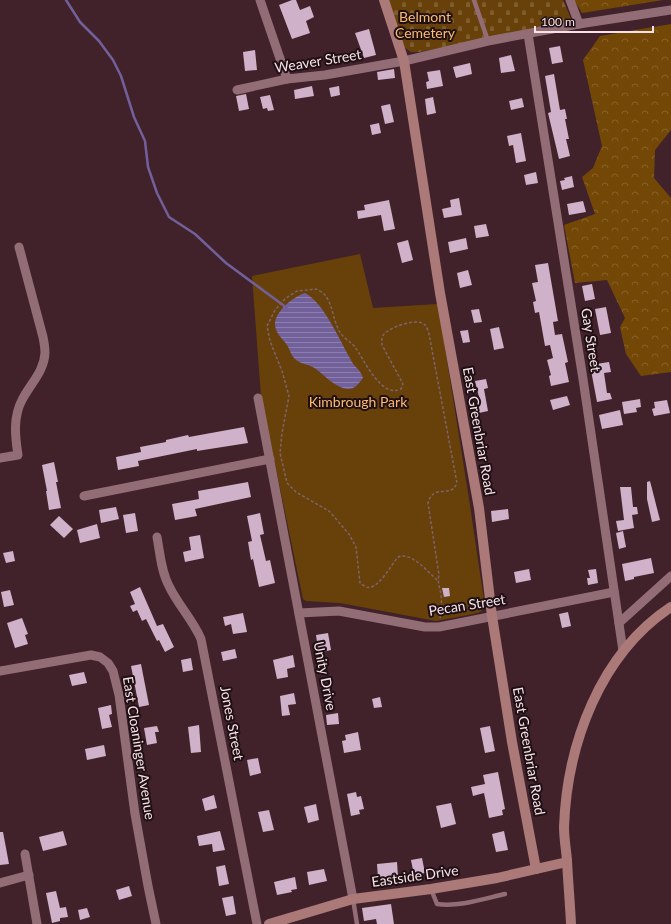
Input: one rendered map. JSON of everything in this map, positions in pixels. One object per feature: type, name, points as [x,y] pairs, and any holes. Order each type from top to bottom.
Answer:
[{"type":"street","points":[[260,0],[287,79]]},
{"type":"street","name":"East Greenbriar Road","points":[[384,0],[404,61],[440,293],[479,508],[492,616],[512,742],[536,869]]},
{"type":"street","points":[[570,0],[580,24]]},
{"type":"street","name":"Weaver Street","points":[[237,90],[287,79],[404,61],[488,41],[580,24],[671,10]]},
{"type":"street","name":"Gay Street","points":[[528,34],[583,378],[623,651]]},
{"type":"street","points":[[0,458],[18,455],[15,437],[16,418],[22,400],[41,371],[45,352],[43,338],[19,247]]},
{"type":"street","name":"Unity Drive","points":[[258,398],[353,899]]},
{"type":"street","points":[[84,496],[270,459]]},
{"type":"street","name":"Jones Street","points":[[157,537],[163,570],[168,584],[176,599],[197,629],[201,639],[257,924]]},
{"type":"street","points":[[619,623],[671,576]]},
{"type":"street","name":"Pecan Street","points":[[299,613],[339,611],[425,627],[438,627],[614,592]]},
{"type":"street","points":[[571,924],[564,828],[568,787],[574,753],[586,717],[603,683],[623,651],[640,632],[671,607]]},
{"type":"street","name":"East Cloaninger Avenue","points":[[0,672],[91,655],[100,657],[108,663],[113,671],[119,695],[135,814],[156,924]]},
{"type":"street","points":[[25,854],[37,924]]},
{"type":"street","name":"Eastside Drive","points":[[269,924],[353,899],[431,889],[497,878],[567,862]]},
{"type":"street","points":[[0,883],[29,875]]},
{"type":"lane","points":[[474,0],[488,41]]},
{"type":"lane","points":[[431,889],[437,904],[443,905],[505,894]]},
{"type":"lane","points":[[353,899],[357,924]]},
{"type":"path","points":[[437,580],[412,558],[400,556],[380,581],[372,587],[367,587],[360,583],[356,547],[350,534],[329,511],[296,492],[287,483],[280,453],[289,396],[282,371],[270,341],[267,326],[275,310],[286,298],[298,291],[316,289],[324,294],[341,333],[354,346],[373,376],[385,387],[392,390],[398,391],[401,389],[403,382],[382,346],[381,339],[384,334],[397,326],[420,322],[425,325],[429,334],[457,483],[456,487],[451,490],[435,492],[430,496],[428,503],[439,575],[437,580],[441,596],[442,609],[438,627]]},
{"type":"green space","name":"Belmont Cemetery","points":[[389,0],[563,0],[571,19],[569,23],[419,52],[411,52],[404,47]]},
{"type":"green space","points":[[574,0],[663,0],[582,13]]},
{"type":"green space","points":[[671,24],[671,130],[655,150],[654,178],[671,198],[671,372],[641,376],[626,354],[620,327],[625,318],[607,280],[575,283],[564,225],[595,214],[582,177],[593,168],[602,146],[583,60],[600,36]]},
{"type":"green space","name":"Kimbrough Park","points":[[360,254],[373,308],[438,304],[485,607],[480,612],[436,621],[340,603],[306,601],[303,599],[261,396],[252,276]]},
{"type":"shaded area","points":[[305,293],[312,298],[326,315],[354,365],[361,374],[363,378],[355,387],[350,389],[343,388],[330,381],[314,367],[295,359],[277,331],[275,325],[281,310],[290,301]]},
{"type":"building","points":[[296,0],[300,10],[310,6],[314,17],[306,21],[310,33],[292,39],[279,5]]},
{"type":"building","points":[[369,29],[376,55],[364,58],[355,33]]},
{"type":"building","points":[[560,46],[563,62],[552,64],[549,48]]},
{"type":"building","points":[[255,50],[257,70],[245,71],[243,52]]},
{"type":"building","points":[[511,55],[515,71],[501,73],[499,58]]},
{"type":"building","points":[[470,63],[472,74],[456,78],[453,67]]},
{"type":"building","points":[[394,69],[395,78],[378,80],[377,72]]},
{"type":"building","points":[[440,70],[443,86],[427,89],[426,82],[429,81],[427,72]]},
{"type":"building","points":[[554,74],[560,110],[565,109],[567,119],[565,119],[569,139],[566,139],[570,156],[559,159],[548,113],[551,112],[545,76]]},
{"type":"building","points":[[312,86],[314,96],[295,99],[294,90]]},
{"type":"building","points":[[339,86],[340,95],[331,97],[329,88]]},
{"type":"building","points":[[246,94],[249,109],[239,111],[236,96]]},
{"type":"building","points":[[270,95],[274,110],[268,111],[267,108],[263,109],[260,97]]},
{"type":"building","points":[[433,97],[436,113],[427,115],[425,99]]},
{"type":"building","points":[[522,98],[524,107],[511,110],[509,101]]},
{"type":"building","points":[[390,104],[394,122],[385,124],[381,106]]},
{"type":"building","points":[[379,123],[381,133],[372,135],[370,125]]},
{"type":"building","points":[[521,133],[526,161],[516,163],[513,145],[509,146],[507,136]]},
{"type":"building","points":[[536,172],[538,183],[526,185],[524,175]]},
{"type":"building","points":[[572,176],[574,187],[562,190],[560,181],[565,180],[564,178]]},
{"type":"building","points":[[459,198],[462,215],[444,218],[442,209],[451,207],[450,200]]},
{"type":"building","points":[[389,200],[395,229],[384,231],[381,215],[358,219],[357,211],[365,210],[364,205]]},
{"type":"building","points":[[583,201],[586,212],[569,215],[567,204]]},
{"type":"building","points":[[486,224],[489,236],[476,238],[474,226]]},
{"type":"building","points":[[466,238],[468,249],[450,253],[448,242]]},
{"type":"building","points":[[408,240],[413,260],[402,263],[397,243]]},
{"type":"building","points":[[548,263],[558,321],[553,322],[555,335],[562,334],[568,362],[565,363],[569,382],[551,386],[549,376],[551,375],[547,360],[553,358],[550,345],[545,346],[539,312],[535,313],[533,302],[536,301],[532,283],[538,282],[535,265]]},
{"type":"building","points":[[468,270],[472,285],[460,288],[457,273]]},
{"type":"building","points":[[592,284],[595,299],[585,301],[582,286]]},
{"type":"building","points":[[606,307],[611,333],[600,335],[595,309]]},
{"type":"building","points":[[479,309],[482,322],[474,323],[471,310]]},
{"type":"building","points":[[499,327],[504,348],[494,350],[490,329]]},
{"type":"building","points":[[468,330],[470,342],[463,343],[460,331]]},
{"type":"building","points":[[609,362],[611,372],[604,373],[607,393],[610,393],[612,399],[597,402],[590,365]]},
{"type":"building","points":[[486,379],[488,388],[484,389],[488,411],[479,413],[476,401],[480,401],[475,381]]},
{"type":"building","points":[[567,396],[570,405],[553,410],[550,400]]},
{"type":"building","points":[[640,399],[641,407],[636,408],[637,412],[624,414],[622,402]]},
{"type":"building","points":[[667,400],[670,413],[654,416],[652,409],[655,408],[654,402]]},
{"type":"building","points":[[620,410],[623,425],[602,429],[599,415]]},
{"type":"building","points":[[244,427],[248,443],[197,451],[197,449],[138,461],[139,466],[118,470],[116,457],[141,452],[140,447],[166,442],[166,440],[188,435],[189,437]]},
{"type":"building","points":[[54,462],[61,508],[49,510],[42,465]]},
{"type":"building","points":[[650,481],[660,520],[652,522],[647,499],[647,482]]},
{"type":"building","points":[[248,482],[251,497],[195,509],[197,516],[175,520],[172,504],[199,499],[198,491]]},
{"type":"building","points":[[620,487],[631,487],[633,507],[637,507],[638,514],[632,515],[634,528],[618,531],[616,521],[624,520]]},
{"type":"building","points":[[116,507],[119,519],[101,523],[99,510]]},
{"type":"building","points":[[508,509],[509,519],[492,522],[491,511]]},
{"type":"building","points":[[135,513],[138,531],[126,533],[123,515]]},
{"type":"building","points":[[260,513],[264,534],[260,535],[266,561],[270,560],[275,583],[259,587],[253,559],[251,560],[248,542],[252,541],[247,516]]},
{"type":"building","points":[[59,516],[73,529],[64,538],[50,525]]},
{"type":"building","points":[[97,524],[100,538],[80,543],[77,530]]},
{"type":"building","points":[[623,531],[626,547],[619,549],[616,533]]},
{"type":"building","points":[[200,535],[204,558],[185,562],[183,552],[191,550],[189,537]]},
{"type":"building","points":[[13,551],[15,561],[6,563],[3,553]]},
{"type":"building","points":[[651,558],[654,573],[634,577],[634,579],[625,581],[622,564]]},
{"type":"building","points":[[529,569],[531,580],[516,583],[514,572]]},
{"type":"building","points":[[596,569],[598,583],[588,585],[587,578],[590,578],[588,570]]},
{"type":"building","points":[[140,587],[157,626],[163,624],[174,647],[165,652],[159,640],[157,641],[146,619],[142,621],[137,610],[133,612],[130,606],[135,604],[130,592]]},
{"type":"building","points":[[442,588],[449,588],[450,596],[444,597]]},
{"type":"building","points":[[10,590],[14,605],[4,607],[1,592]]},
{"type":"building","points":[[568,612],[571,626],[562,628],[559,614]]},
{"type":"building","points":[[243,613],[247,632],[233,634],[231,624],[225,626],[223,617]]},
{"type":"building","points":[[22,618],[28,634],[25,635],[28,644],[15,648],[7,623]]},
{"type":"building","points":[[328,633],[331,650],[323,652],[323,648],[318,649],[316,635]]},
{"type":"building","points":[[235,649],[237,658],[223,661],[221,652]]},
{"type":"building","points":[[293,655],[295,667],[287,669],[288,677],[277,679],[273,660]]},
{"type":"building","points":[[191,658],[193,670],[183,672],[181,660]]},
{"type":"building","points":[[141,664],[149,705],[139,707],[131,666]]},
{"type":"building","points":[[84,672],[87,683],[72,686],[69,675]]},
{"type":"building","points":[[294,693],[296,704],[288,705],[290,715],[282,716],[280,696]]},
{"type":"building","points":[[380,697],[382,707],[374,708],[372,699]]},
{"type":"building","points":[[111,705],[112,714],[109,715],[112,727],[102,729],[98,708]]},
{"type":"building","points":[[338,713],[339,724],[327,725],[326,715]]},
{"type":"building","points":[[199,725],[201,752],[191,753],[188,727]]},
{"type":"building","points":[[157,726],[159,732],[155,732],[157,743],[147,745],[144,728]]},
{"type":"building","points":[[490,726],[495,751],[485,753],[480,728]]},
{"type":"building","points":[[358,732],[361,750],[344,753],[342,741],[346,740],[345,735]]},
{"type":"building","points":[[104,745],[106,756],[87,760],[85,749]]},
{"type":"building","points":[[258,758],[261,773],[250,776],[247,760]]},
{"type":"building","points":[[498,772],[505,809],[502,810],[503,815],[489,818],[484,793],[473,796],[471,787],[485,784],[483,775]]},
{"type":"building","points":[[356,792],[357,797],[361,796],[364,809],[359,810],[360,814],[351,816],[347,794]]},
{"type":"building","points":[[214,795],[217,808],[205,811],[202,799]]},
{"type":"building","points":[[451,803],[456,824],[441,828],[436,806]]},
{"type":"building","points":[[316,804],[319,820],[308,823],[304,807]]},
{"type":"building","points":[[269,810],[274,830],[263,832],[258,812]]},
{"type":"building","points":[[63,831],[67,845],[43,851],[39,837]]},
{"type":"building","points":[[220,831],[225,850],[213,852],[212,844],[199,846],[197,836]]},
{"type":"building","points":[[504,831],[508,850],[496,852],[492,834]]},
{"type":"building","points":[[0,832],[3,832],[9,864],[0,865]]},
{"type":"building","points":[[422,858],[425,873],[414,875],[411,860]]},
{"type":"building","points":[[397,862],[398,876],[378,878],[377,864]]},
{"type":"building","points":[[225,865],[229,884],[219,886],[216,867]]},
{"type":"building","points":[[324,869],[327,881],[309,885],[307,872]]},
{"type":"building","points":[[295,877],[297,889],[291,890],[292,892],[277,895],[274,882]]},
{"type":"building","points":[[129,886],[132,896],[119,900],[116,890]]},
{"type":"building","points":[[56,891],[60,908],[66,907],[68,917],[60,918],[60,921],[52,923],[46,893]]},
{"type":"building","points":[[233,896],[236,914],[226,916],[222,898]]},
{"type":"building","points":[[391,904],[394,924],[377,924],[376,919],[364,921],[362,908]]},
{"type":"building","points":[[87,908],[90,917],[80,920],[78,910]]},
{"type":"waterway","points":[[66,0],[80,22],[99,41],[113,60],[121,76],[134,117],[145,141],[148,167],[157,193],[169,217],[195,234],[226,263],[287,308]]}]
